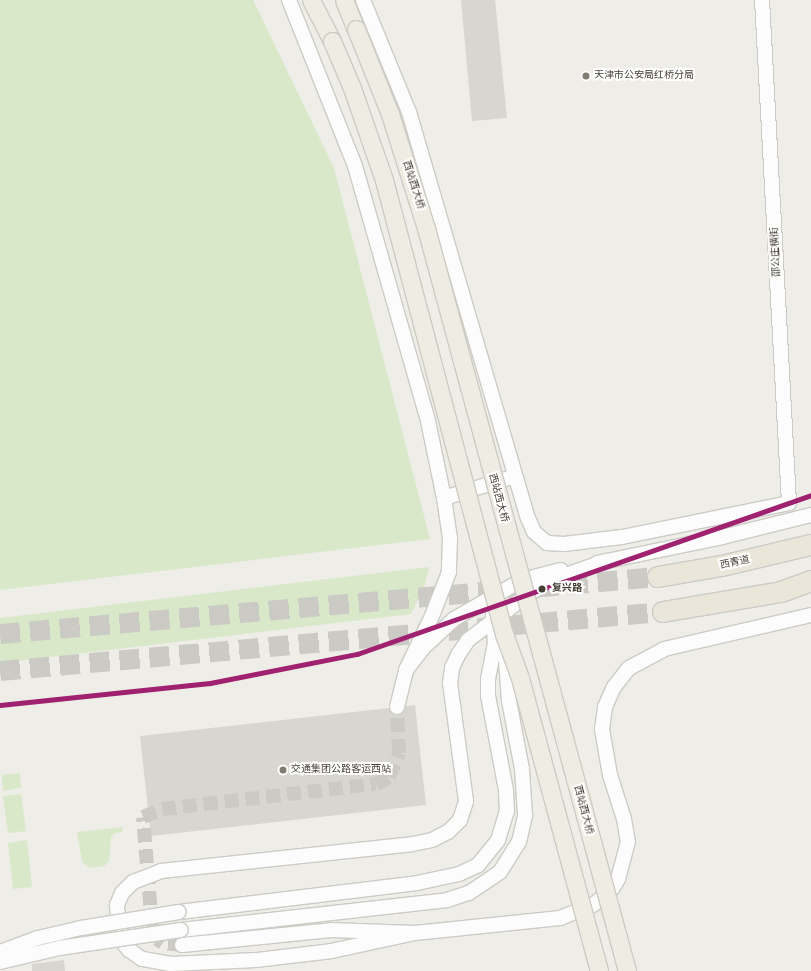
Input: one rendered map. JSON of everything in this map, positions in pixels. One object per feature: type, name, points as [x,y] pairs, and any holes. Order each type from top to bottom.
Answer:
[{"type":"highway","name":"西青道","points":[[658,577],[722,566],[811,545]]},
{"type":"highway","points":[[781,592],[811,581]]},
{"type":"highway","points":[[663,612],[781,592],[811,590]]},
{"type":"main road","points":[[311,0],[332,41],[352,88],[384,180],[499,627],[520,678],[599,971]]},
{"type":"main road","name":"西站西大桥","points":[[344,0],[390,114],[426,228],[627,971]]},
{"type":"street","points":[[289,0],[355,166],[428,421],[444,498],[450,538],[449,572],[432,616],[406,670],[397,707]]},
{"type":"street","points":[[362,0],[409,112],[515,476],[444,498]]},
{"type":"street","name":"邵公庄横街","points":[[515,476],[534,532],[547,543],[554,544],[622,537],[789,503],[762,0]]},
{"type":"street","points":[[406,670],[423,648],[454,619],[522,580],[722,537],[811,515]]},
{"type":"street","points":[[606,561],[554,579],[530,593],[499,627],[468,640],[452,668],[451,697],[466,801],[460,820],[448,832],[432,840],[412,844],[161,871],[133,882],[122,894],[116,905],[121,940],[129,950],[142,959],[171,964],[256,960],[332,951],[415,933],[560,918],[593,905],[612,889],[618,879],[628,842],[624,819],[610,775],[602,729],[604,707],[614,686],[628,668],[664,649],[811,615]]},
{"type":"street","points":[[0,962],[59,948],[181,930],[447,900],[469,893],[486,883],[511,857],[519,842],[525,815],[522,769],[499,627],[489,598]]},
{"type":"street","points":[[0,952],[60,933],[148,916],[417,883],[459,874],[478,865],[491,853],[504,826],[507,811],[506,790],[488,696],[488,679],[499,627]]},
{"type":"street","points":[[182,945],[331,930],[415,933]]},
{"type":"green space","points":[[0,0],[253,0],[334,168],[430,539],[0,590]]},
{"type":"green space","points":[[429,567],[424,588],[411,614],[0,663],[0,618]]},
{"type":"green space","points":[[20,773],[21,788],[3,791],[2,775]]},
{"type":"green space","points":[[21,794],[26,831],[8,833],[3,796]]},
{"type":"green space","points":[[123,827],[122,832],[115,833],[111,837],[109,861],[104,866],[91,868],[85,865],[82,861],[77,832]]},
{"type":"green space","points":[[27,840],[32,887],[13,889],[8,843]]},
{"type":"building","points":[[461,0],[495,0],[507,118],[472,121]]},
{"type":"building","name":"交通集团公路客运西站","points":[[415,705],[426,805],[151,836],[140,736],[389,708],[391,713],[399,715],[406,706]]},
{"type":"building","points":[[64,960],[65,971],[32,971],[32,964]]},
{"type":"tunnel","points":[[0,634],[658,577]]},
{"type":"tunnel","points":[[0,671],[663,612]]},
{"type":"tunnel","points":[[182,945],[163,943],[157,939],[152,926],[143,817],[162,809],[376,784],[389,777],[399,753],[397,707]]},
{"type":"transit line","points":[[0,705],[210,683],[357,654],[811,495]]},
{"type":"place","name":"天津市公安局红桥分局","points":[[586,76]]},
{"type":"place","name":"复兴路","points":[[542,589]]},
{"type":"place","name":"交通集团公路客运西站","points":[[283,770]]}]
